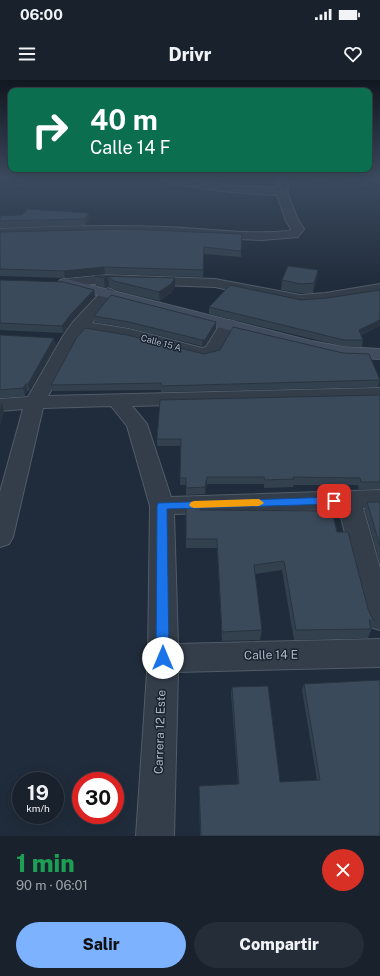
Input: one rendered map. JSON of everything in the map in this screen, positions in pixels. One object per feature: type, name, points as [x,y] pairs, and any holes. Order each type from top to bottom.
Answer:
[{"type":"main road","points":[[57,283],[108,292],[301,344],[342,353],[380,354]]},
{"type":"street","points":[[0,233],[75,229],[167,231],[254,237],[293,234],[298,229],[292,221],[289,213]]},
{"type":"street","points":[[57,283],[104,279],[215,283],[300,300],[326,298],[380,289]]},
{"type":"street","points":[[0,537],[34,402],[61,340],[79,326],[108,292]]},
{"type":"street","name":"Calle 15 A","points":[[79,326],[129,334],[203,354],[212,351],[228,325]]},
{"type":"street","points":[[0,405],[34,402],[380,394]]},
{"type":"street","name":"Carrera 12 Este","points":[[116,400],[137,424],[162,506],[163,658],[155,836]]},
{"type":"street","points":[[162,506],[380,499]]},
{"type":"street","points":[[349,500],[380,618]]},
{"type":"street","name":"Calle 14 E","points":[[163,658],[380,653]]},
{"type":"building","points":[[24,213],[89,213],[85,219],[0,221],[0,216],[22,215]]},
{"type":"building","points":[[126,229],[242,234],[241,251],[204,247],[203,270],[104,267],[64,271],[0,269],[0,232]]},
{"type":"building","points":[[288,266],[318,270],[314,283],[301,284],[282,280]]},
{"type":"building","points":[[95,276],[175,278],[171,284],[159,292],[114,281],[108,277],[104,278]]},
{"type":"building","points":[[0,280],[64,282],[94,290],[71,314],[62,326],[0,323]]},
{"type":"building","points":[[230,285],[301,300],[327,298],[380,290],[380,320],[359,330],[363,340],[344,340],[209,307]]},
{"type":"building","points":[[111,295],[216,322],[205,340],[202,340],[129,322],[94,316]]},
{"type":"building","points":[[233,327],[343,353],[369,354],[380,380],[161,386],[161,383],[51,385],[77,337],[85,328],[127,335],[204,354],[220,350]]},
{"type":"building","points":[[0,335],[54,338],[28,384],[26,384],[23,388],[0,390]]},
{"type":"building","points":[[380,395],[380,482],[361,482],[360,478],[293,477],[294,479],[265,480],[264,477],[207,477],[205,487],[186,488],[186,478],[180,478],[181,439],[157,439],[160,400]]},
{"type":"building","points":[[367,502],[380,502],[380,546]]},
{"type":"building","points":[[201,505],[200,510],[332,511],[337,532],[348,532],[368,609],[372,618],[375,620],[369,620],[371,629],[296,630],[284,561],[254,565],[262,630],[222,632],[217,539],[186,539],[186,506]]},
{"type":"building","points":[[380,680],[380,836],[201,836],[199,786],[239,784],[232,687],[268,686],[280,782],[320,780],[304,684]]},
{"type":"slow traffic","points":[[194,505],[259,503]]},
{"type":"route","points":[[163,658],[162,506],[334,501]]}]
